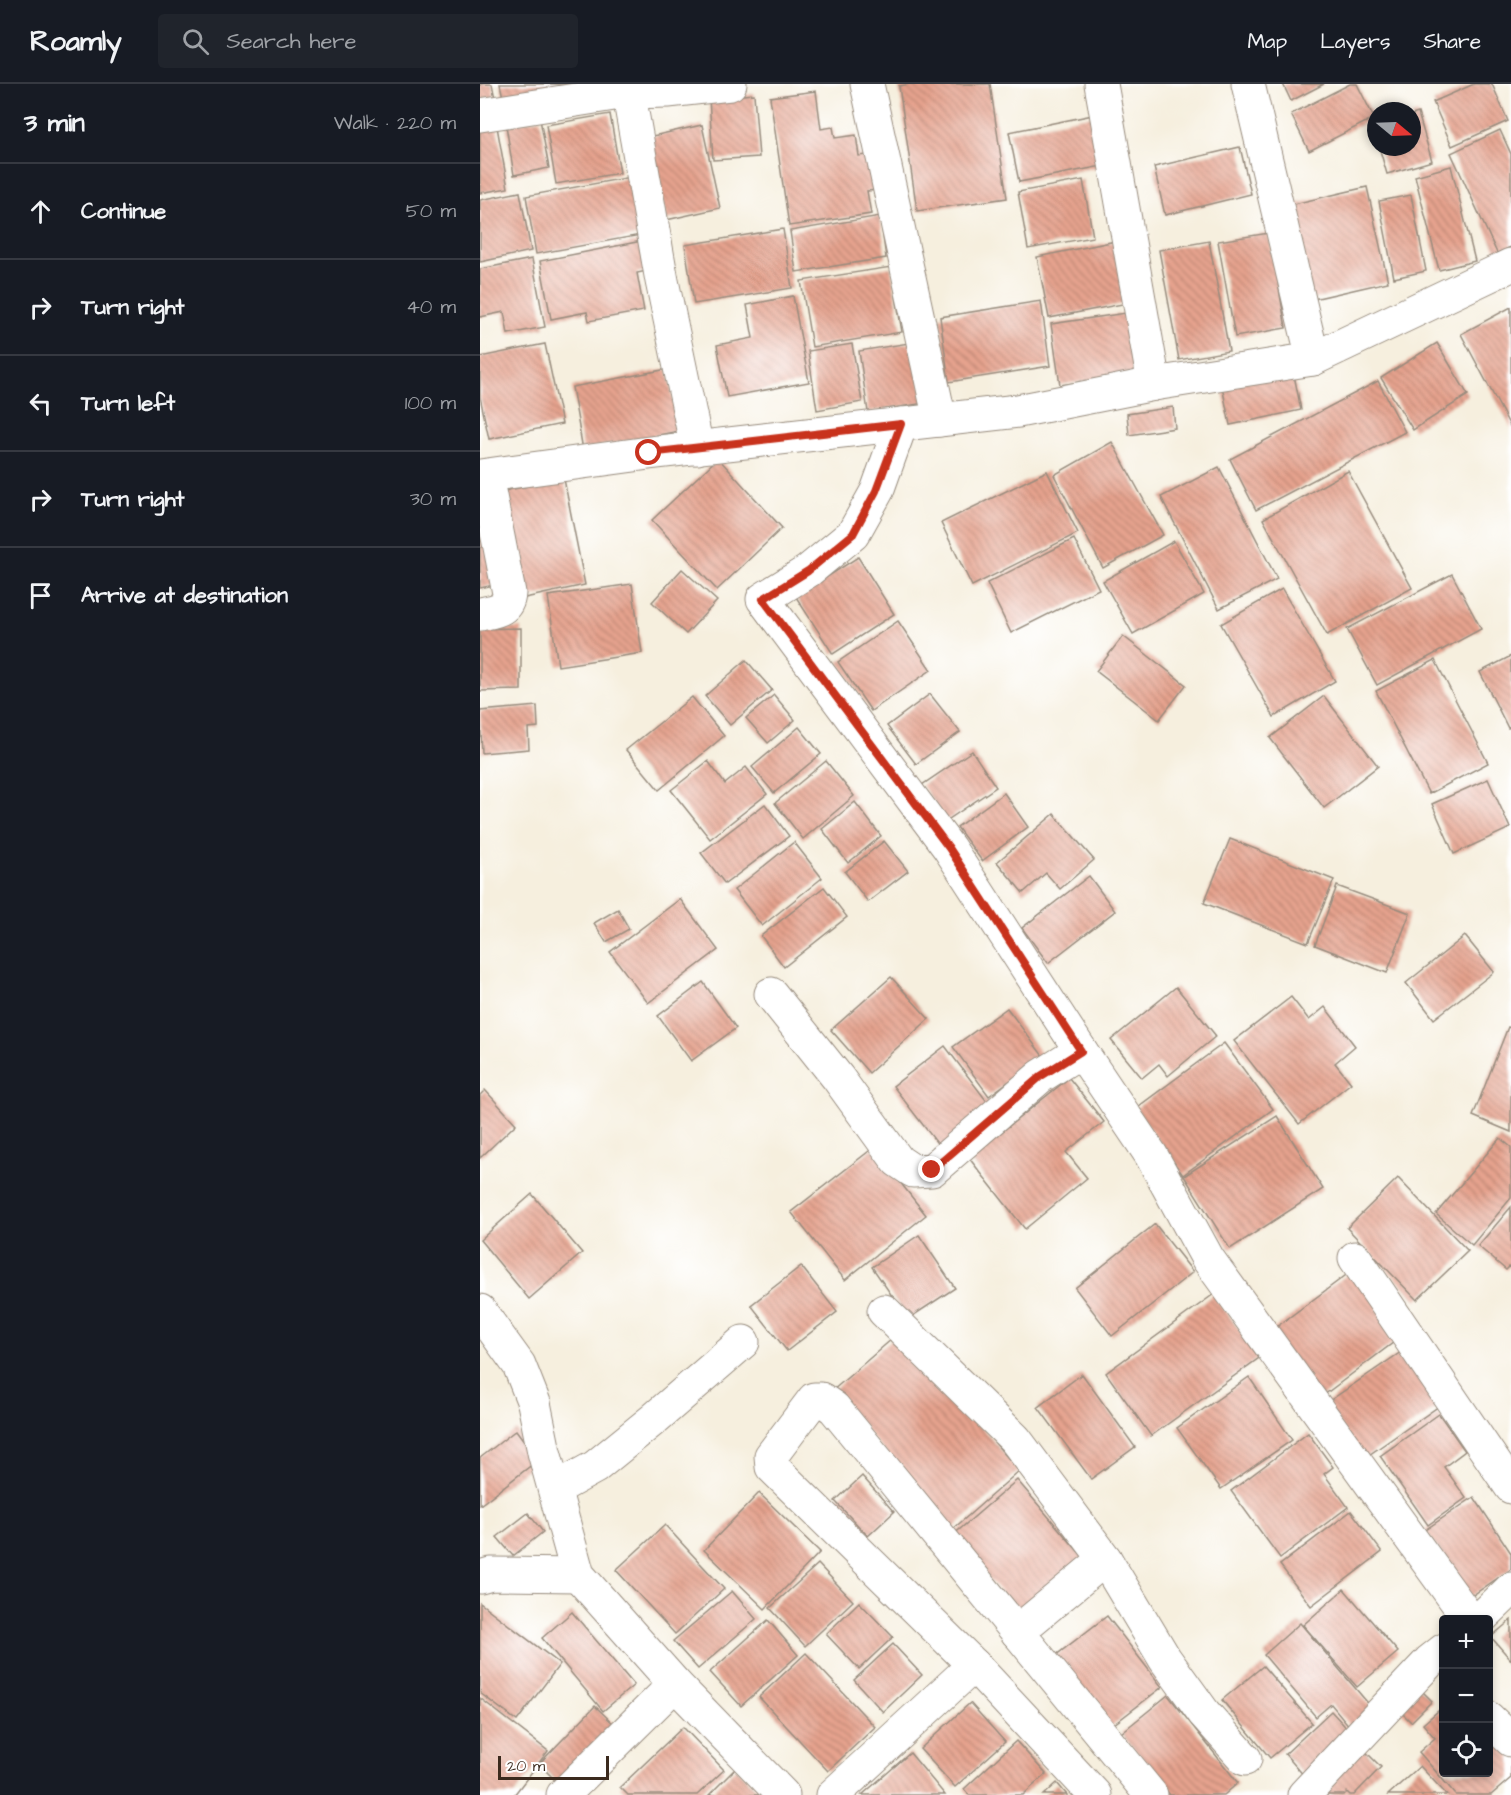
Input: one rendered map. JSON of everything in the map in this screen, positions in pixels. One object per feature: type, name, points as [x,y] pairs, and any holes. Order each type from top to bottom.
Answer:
[{"type":"street","points":[[480,115],[627,88],[668,91],[730,84]]},
{"type":"street","points":[[867,84],[940,420]]},
{"type":"street","points":[[1101,84],[1154,384]]},
{"type":"street","points":[[1248,84],[1313,359]]},
{"type":"street","points":[[627,88],[662,281],[698,448]]},
{"type":"street","points":[[480,614],[501,609],[509,600],[483,476],[698,448],[1018,411],[1154,384],[1313,359],[1511,265]]},
{"type":"street","points":[[901,424],[876,491],[853,534],[808,571],[763,599],[949,848],[1151,1155],[1208,1259],[1466,1615]]},
{"type":"street","points":[[771,994],[838,1078],[898,1161],[913,1171],[932,1170],[1041,1076],[1081,1051]]},
{"type":"street","points":[[1355,1258],[1511,1487]]},
{"type":"street","points":[[480,1311],[519,1365],[534,1403],[578,1575],[675,1684],[783,1795]]},
{"type":"street","points":[[884,1311],[1015,1440],[1105,1559],[1165,1659],[1204,1713],[1245,1759]]},
{"type":"street","points":[[555,1489],[595,1467],[743,1342]]},
{"type":"street","points":[[1095,1795],[974,1665],[772,1467],[771,1456],[814,1400],[821,1398],[834,1408],[1136,1775],[1150,1795]]},
{"type":"street","points":[[1017,1632],[1105,1559]]},
{"type":"street","points":[[480,1576],[491,1574],[578,1575]]},
{"type":"street","points":[[1484,1615],[1511,1589]]},
{"type":"street","points":[[1304,1795],[1439,1661]]},
{"type":"street","points":[[833,1795],[974,1665]]},
{"type":"street","points":[[563,1795],[675,1684]]},
{"type":"street","points":[[1493,1723],[1511,1740]]},
{"type":"building","points":[[480,84],[492,84],[495,98],[480,100]]},
{"type":"building","points":[[500,84],[585,84],[504,102]]},
{"type":"building","points":[[990,84],[1007,198],[917,211],[899,86]]},
{"type":"building","points":[[1283,84],[1324,84],[1291,101]]},
{"type":"building","points":[[1350,84],[1357,84],[1367,104],[1367,122],[1309,151],[1291,114]]},
{"type":"building","points":[[1474,84],[1492,84],[1508,121],[1452,146],[1433,102]]},
{"type":"building","points":[[816,91],[821,129],[833,127],[835,138],[856,135],[859,156],[874,154],[879,190],[867,191],[871,214],[789,226],[770,97]]},
{"type":"building","points":[[754,94],[759,157],[713,160],[709,98]]},
{"type":"building","points":[[1103,113],[1113,164],[1019,182],[1009,132]]},
{"type":"building","points":[[610,114],[620,173],[556,184],[546,125]]},
{"type":"building","points":[[540,119],[549,168],[514,175],[506,125]]},
{"type":"building","points":[[496,121],[508,188],[480,193],[480,125]]},
{"type":"building","points":[[1421,123],[1432,161],[1387,174],[1382,156],[1421,156]]},
{"type":"building","points":[[702,125],[720,208],[666,220],[648,137]]},
{"type":"building","points":[[1500,130],[1511,154],[1511,247],[1497,253],[1451,153]]},
{"type":"building","points":[[1240,147],[1251,194],[1165,215],[1154,167]]},
{"type":"building","points":[[1451,166],[1475,261],[1439,270],[1415,176]]},
{"type":"building","points":[[631,177],[641,235],[536,254],[526,196]]},
{"type":"building","points":[[1083,180],[1093,237],[1028,249],[1018,192]]},
{"type":"building","points":[[1367,187],[1388,282],[1309,300],[1289,205]]},
{"type":"building","points":[[520,192],[531,251],[480,262],[480,200]]},
{"type":"building","points":[[1411,195],[1426,271],[1394,278],[1379,201]]},
{"type":"building","points":[[880,216],[886,258],[796,272],[790,231]]},
{"type":"building","points":[[783,229],[792,288],[694,304],[685,245]]},
{"type":"building","points":[[1269,233],[1286,328],[1235,337],[1218,241]]},
{"type":"building","points":[[642,241],[647,271],[637,273],[644,311],[589,321],[587,312],[551,319],[540,261]]},
{"type":"building","points":[[1116,241],[1128,303],[1049,318],[1037,257]]},
{"type":"building","points":[[1209,241],[1229,351],[1179,360],[1159,250]]},
{"type":"building","points":[[532,259],[545,327],[508,334],[504,312],[480,317],[480,269]]},
{"type":"building","points":[[891,267],[902,332],[812,347],[801,281]]},
{"type":"building","points":[[793,296],[809,382],[727,397],[717,345],[753,338],[747,305]]},
{"type":"building","points":[[1041,301],[1050,366],[949,382],[940,317]]},
{"type":"building","points":[[1511,307],[1511,428],[1461,334]]},
{"type":"building","points":[[1133,312],[1142,373],[1060,385],[1051,324]]},
{"type":"building","points":[[915,342],[925,403],[868,412],[859,351]]},
{"type":"building","points":[[1437,343],[1468,395],[1413,430],[1381,378]]},
{"type":"building","points":[[545,344],[562,424],[489,439],[480,397],[480,357]]},
{"type":"building","points":[[852,344],[862,402],[817,410],[808,351]]},
{"type":"building","points":[[668,369],[679,431],[583,450],[572,387]]},
{"type":"building","points":[[1293,370],[1301,410],[1230,425],[1222,386]]},
{"type":"building","points":[[1378,381],[1405,432],[1256,510],[1230,459]]},
{"type":"building","points":[[1173,407],[1175,428],[1129,435],[1127,414]]},
{"type":"building","points":[[1112,442],[1163,535],[1103,568],[1054,475]]},
{"type":"building","points":[[718,458],[782,528],[717,590],[652,520]]},
{"type":"building","points":[[1219,467],[1277,579],[1219,609],[1161,497]]},
{"type":"building","points":[[1047,471],[1078,533],[972,586],[941,523]]},
{"type":"building","points":[[1348,471],[1412,588],[1327,635],[1263,519]]},
{"type":"building","points":[[564,479],[585,585],[520,599],[499,492]]},
{"type":"building","points":[[480,499],[503,583],[480,588]]},
{"type":"building","points":[[1074,539],[1099,589],[1011,633],[987,583]]},
{"type":"building","points":[[1174,541],[1204,594],[1133,634],[1103,581]]},
{"type":"building","points":[[858,557],[894,614],[833,654],[796,597]]},
{"type":"building","points":[[682,569],[717,601],[686,634],[652,602]]},
{"type":"building","points":[[1452,574],[1481,629],[1377,685],[1347,629]]},
{"type":"building","points":[[632,584],[642,653],[558,666],[548,596]]},
{"type":"building","points":[[1282,589],[1335,681],[1274,717],[1221,624]]},
{"type":"building","points":[[898,621],[931,670],[871,711],[838,662]]},
{"type":"building","points":[[521,628],[521,690],[480,691],[480,629]]},
{"type":"building","points":[[1123,636],[1186,685],[1159,720],[1096,671]]},
{"type":"building","points":[[1511,656],[1511,727],[1508,728],[1480,672]]},
{"type":"building","points":[[746,660],[772,690],[730,725],[705,696]]},
{"type":"building","points":[[1435,660],[1488,763],[1429,794],[1376,691]]},
{"type":"building","points":[[930,694],[960,732],[916,764],[887,726]]},
{"type":"building","points":[[774,695],[795,720],[768,743],[746,718]]},
{"type":"building","points":[[1324,696],[1378,766],[1324,808],[1270,738]]},
{"type":"building","points":[[692,697],[724,736],[659,790],[626,750]]},
{"type":"building","points":[[537,706],[538,727],[528,728],[529,749],[482,753],[480,711]]},
{"type":"building","points":[[799,727],[821,754],[774,793],[752,767]]},
{"type":"building","points":[[972,751],[996,787],[946,821],[922,785]]},
{"type":"building","points":[[708,761],[725,784],[746,767],[767,794],[710,839],[671,790]]},
{"type":"building","points":[[826,761],[854,796],[803,839],[775,803]]},
{"type":"building","points":[[1488,779],[1510,828],[1454,854],[1432,804]]},
{"type":"building","points":[[1004,793],[1028,827],[982,861],[957,827]]},
{"type":"building","points":[[855,802],[881,836],[848,863],[822,829]]},
{"type":"building","points":[[765,804],[789,836],[725,884],[701,853]]},
{"type":"building","points":[[1054,814],[1094,860],[1060,889],[1046,873],[1023,893],[997,862]]},
{"type":"building","points":[[1230,839],[1334,880],[1308,943],[1204,903]]},
{"type":"building","points":[[884,841],[908,871],[868,902],[845,872]]},
{"type":"building","points":[[794,842],[822,878],[762,926],[734,890]]},
{"type":"building","points":[[1089,876],[1115,911],[1048,963],[1022,928]]},
{"type":"building","points":[[1337,886],[1410,913],[1387,973],[1315,945]]},
{"type":"building","points":[[824,887],[847,917],[784,967],[761,936]]},
{"type":"building","points":[[680,899],[718,950],[648,1003],[610,952]]},
{"type":"building","points":[[618,909],[629,929],[606,942],[594,923]]},
{"type":"building","points":[[1465,936],[1494,972],[1434,1019],[1406,983]]},
{"type":"building","points":[[891,977],[929,1019],[869,1073],[831,1030]]},
{"type":"building","points":[[703,982],[736,1028],[691,1061],[658,1016]]},
{"type":"building","points":[[1176,987],[1216,1036],[1168,1076],[1159,1064],[1142,1078],[1111,1040]]},
{"type":"building","points":[[1291,997],[1309,1020],[1325,1007],[1355,1046],[1335,1063],[1351,1083],[1299,1124],[1234,1041]]},
{"type":"building","points":[[1007,1008],[1043,1056],[989,1096],[953,1047]]},
{"type":"building","points":[[1508,1027],[1511,1028],[1511,1132],[1473,1116]]},
{"type":"building","points":[[1224,1043],[1273,1109],[1183,1175],[1135,1109]]},
{"type":"building","points":[[945,1046],[995,1112],[943,1151],[893,1086]]},
{"type":"building","points":[[1069,1078],[1104,1122],[1066,1152],[1087,1178],[1025,1229],[969,1158]]},
{"type":"building","points":[[485,1090],[516,1124],[480,1158],[480,1095]]},
{"type":"building","points":[[1277,1116],[1323,1189],[1230,1249],[1184,1176]]},
{"type":"building","points":[[1500,1138],[1511,1147],[1511,1198],[1472,1245],[1436,1214]]},
{"type":"building","points":[[873,1148],[926,1215],[845,1280],[791,1212]]},
{"type":"building","points":[[1398,1178],[1468,1251],[1417,1300],[1347,1228]]},
{"type":"building","points":[[532,1194],[582,1253],[529,1299],[480,1240]]},
{"type":"building","points":[[1511,1207],[1511,1265],[1506,1270],[1478,1246]]},
{"type":"building","points":[[1155,1224],[1193,1272],[1112,1336],[1075,1288]]},
{"type":"building","points":[[919,1235],[955,1288],[908,1319],[872,1267]]},
{"type":"building","points":[[801,1266],[837,1312],[787,1351],[751,1305]]},
{"type":"building","points":[[1353,1270],[1402,1336],[1316,1401],[1267,1334]]},
{"type":"building","points":[[1214,1294],[1259,1358],[1151,1436],[1106,1373]]},
{"type":"building","points":[[900,1332],[1019,1471],[952,1530],[832,1391]]},
{"type":"building","points":[[1401,1352],[1439,1406],[1363,1459],[1325,1404]]},
{"type":"building","points":[[1082,1374],[1135,1447],[1091,1479],[1038,1407]]},
{"type":"building","points":[[1249,1377],[1292,1440],[1221,1489],[1177,1428]]},
{"type":"building","points":[[1439,1414],[1465,1451],[1444,1467],[1466,1498],[1428,1525],[1380,1456]]},
{"type":"building","points":[[516,1430],[538,1460],[480,1505],[480,1458]]},
{"type":"building","points":[[1308,1433],[1333,1467],[1324,1474],[1348,1507],[1280,1558],[1231,1491]]},
{"type":"building","points":[[862,1476],[894,1512],[868,1536],[835,1501]]},
{"type":"building","points":[[1017,1480],[1083,1557],[1019,1614],[952,1536]]},
{"type":"building","points":[[759,1493],[820,1552],[765,1609],[704,1550]]},
{"type":"building","points":[[1474,1497],[1511,1553],[1511,1569],[1470,1597],[1425,1530]]},
{"type":"building","points":[[1351,1511],[1382,1552],[1311,1606],[1280,1565]]},
{"type":"building","points":[[528,1513],[543,1532],[513,1556],[497,1537]]},
{"type":"building","points":[[665,1525],[724,1589],[675,1634],[616,1570]]},
{"type":"building","points":[[818,1564],[853,1601],[805,1646],[770,1608]]},
{"type":"building","points":[[1344,1589],[1398,1652],[1357,1687],[1303,1625]]},
{"type":"building","points":[[732,1591],[756,1619],[698,1669],[673,1641]]},
{"type":"building","points":[[859,1602],[893,1637],[859,1669],[826,1634]]},
{"type":"building","points":[[480,1603],[560,1664],[517,1721],[480,1693]]},
{"type":"building","points":[[572,1612],[634,1685],[603,1711],[542,1638]]},
{"type":"building","points":[[1107,1616],[1162,1687],[1109,1728],[1055,1656]]},
{"type":"building","points":[[768,1620],[798,1655],[741,1706],[710,1672]]},
{"type":"building","points":[[1511,1620],[1511,1660],[1493,1639],[1493,1635]]},
{"type":"building","points":[[1300,1623],[1372,1708],[1350,1727],[1331,1704],[1316,1717],[1264,1655]]},
{"type":"building","points":[[893,1644],[922,1675],[883,1712],[854,1680]]},
{"type":"building","points":[[806,1653],[875,1727],[828,1771],[759,1697]]},
{"type":"building","points":[[1263,1666],[1312,1723],[1270,1758],[1222,1700]]},
{"type":"building","points":[[1415,1684],[1432,1701],[1411,1722],[1394,1705]]},
{"type":"building","points":[[1168,1695],[1238,1783],[1224,1795],[1170,1795],[1121,1733]]},
{"type":"building","points":[[480,1698],[548,1751],[514,1795],[480,1795]]},
{"type":"building","points":[[970,1703],[1005,1742],[955,1787],[920,1749]]},
{"type":"building","points":[[595,1706],[619,1729],[563,1788],[539,1764]]},
{"type":"building","points":[[1439,1710],[1439,1775],[1419,1752],[1435,1738],[1423,1724]]},
{"type":"building","points":[[1331,1711],[1353,1735],[1306,1778],[1285,1754]]},
{"type":"building","points":[[683,1727],[724,1770],[697,1795],[628,1795],[620,1787]]},
{"type":"building","points":[[1493,1737],[1511,1757],[1511,1778],[1491,1795],[1456,1795],[1441,1777],[1493,1777]]},
{"type":"building","points":[[1016,1741],[1046,1774],[1023,1795],[969,1795],[964,1789]]},
{"type":"building","points":[[1361,1747],[1381,1767],[1354,1795],[1347,1792],[1344,1795],[1314,1795]]},
{"type":"building","points":[[910,1753],[945,1795],[862,1795]]},
{"type":"building","points":[[1420,1766],[1447,1795],[1388,1795]]},
{"type":"building","points":[[736,1768],[763,1795],[709,1795]]},
{"type":"building","points":[[1057,1783],[1067,1795],[1044,1795]]},
{"type":"route","points":[[649,453],[901,424],[876,491],[853,534],[808,571],[763,599],[949,848],[1081,1051],[1041,1076],[932,1170]]}]
